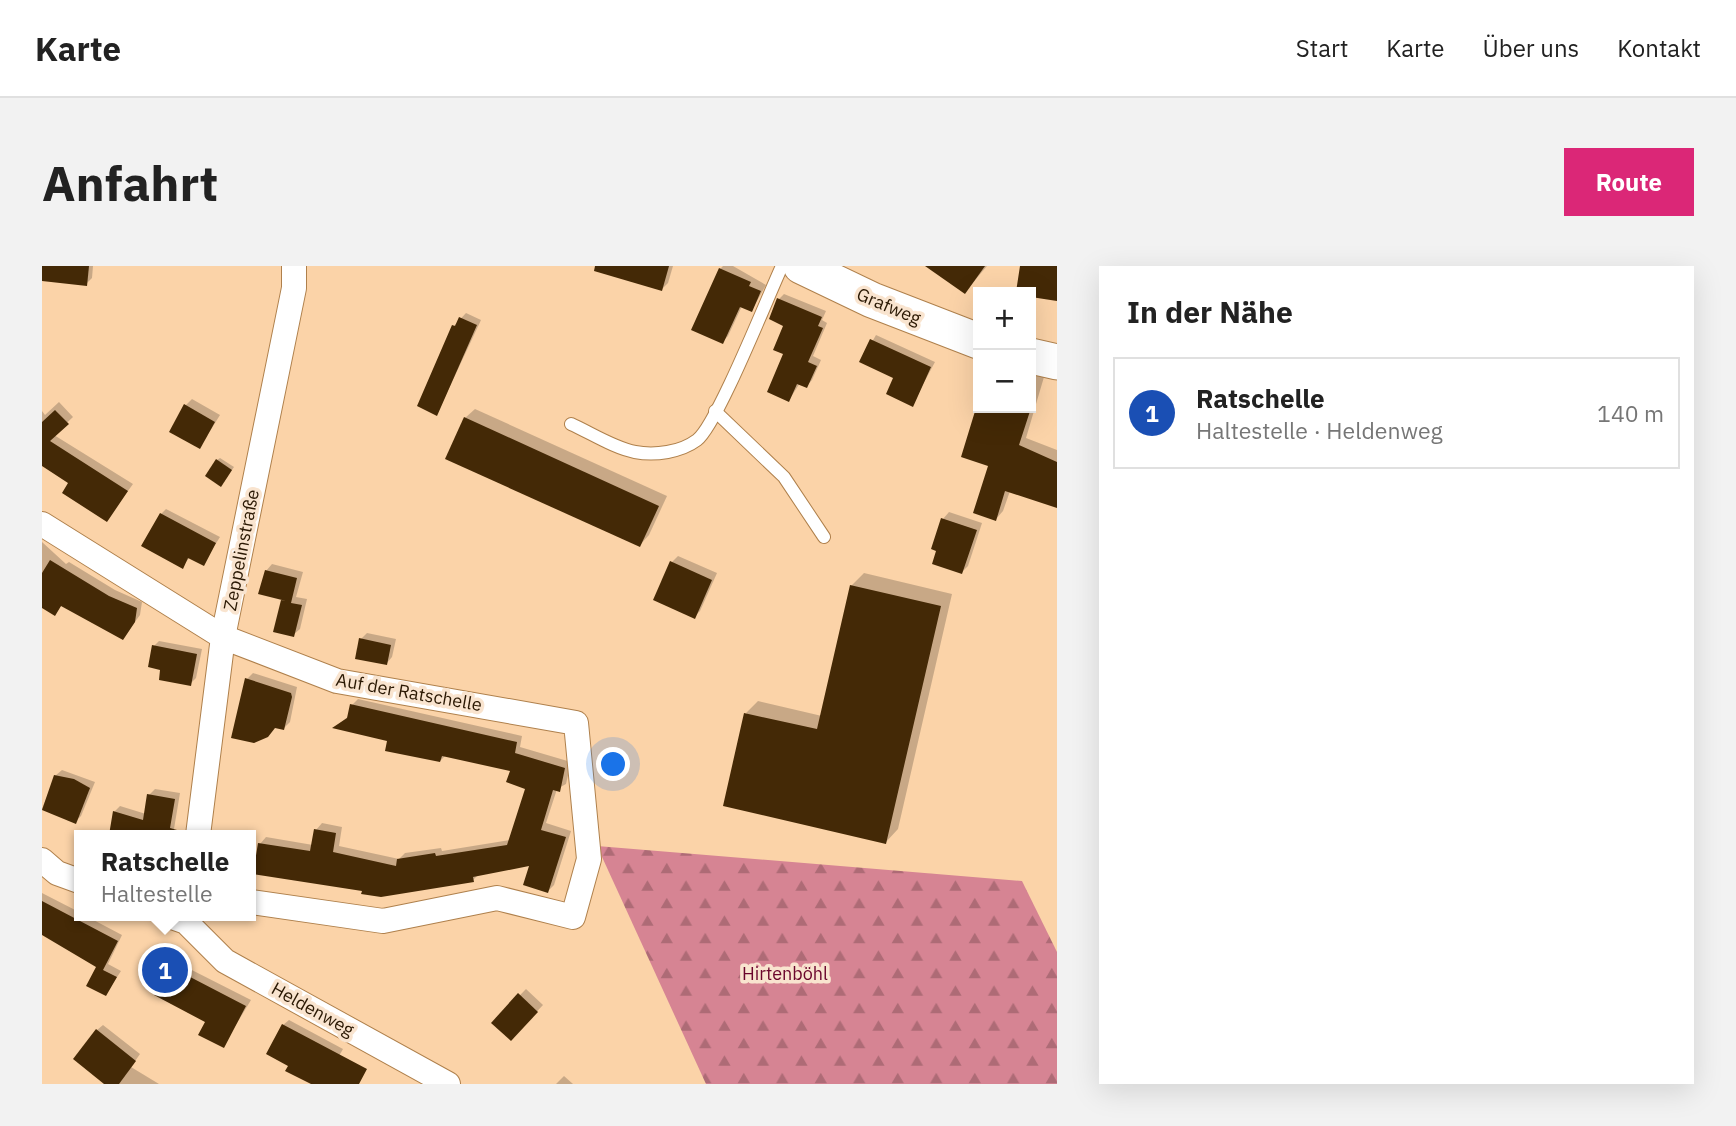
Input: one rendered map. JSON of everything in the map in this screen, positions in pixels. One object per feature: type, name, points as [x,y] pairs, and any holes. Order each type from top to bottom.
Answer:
[{"type":"main road","name":"Grafweg","points":[[801,266],[872,300],[973,339]]},
{"type":"main road","points":[[1036,357],[1057,362]]},
{"type":"street","name":"Zeppelinstraße","points":[[199,830],[223,637],[294,288],[294,266]]},
{"type":"street","name":"Auf der Ratschelle","points":[[42,524],[223,637],[337,681],[576,723],[589,859],[573,917],[497,898],[383,921],[256,903]]},
{"type":"street","name":"Heldenweg","points":[[189,921],[225,961],[448,1084]]},
{"type":"lane","points":[[571,424],[634,452],[665,452],[683,448],[699,439],[715,411],[782,266]]},
{"type":"lane","points":[[715,411],[784,477],[824,537]]},
{"type":"green space","name":"Hirtenböhl","points":[[597,846],[1022,881],[1057,952],[1057,1084],[706,1084]]},
{"type":"building","points":[[42,266],[89,266],[87,286],[42,281]]},
{"type":"building","points":[[595,266],[669,266],[662,291],[594,271]]},
{"type":"building","points":[[925,266],[985,266],[965,294]]},
{"type":"building","points":[[1020,266],[1057,266],[1057,301],[1036,298],[1036,287],[1017,287]]},
{"type":"building","points":[[719,268],[751,282],[749,286],[761,291],[752,312],[740,307],[723,344],[691,330]]},
{"type":"building","points":[[777,298],[822,317],[818,326],[823,328],[808,362],[817,366],[807,388],[797,384],[789,402],[767,392],[783,354],[773,350],[783,326],[769,319]]},
{"type":"building","points":[[459,317],[477,325],[437,416],[417,406],[452,325],[455,326]]},
{"type":"building","points":[[870,339],[931,367],[913,407],[886,394],[893,378],[859,362]]},
{"type":"building","points":[[184,404],[215,422],[200,449],[169,432]]},
{"type":"building","points":[[55,410],[69,424],[50,441],[128,491],[107,522],[62,493],[68,483],[42,466],[42,422]]},
{"type":"building","points":[[974,413],[1029,413],[1019,445],[1057,462],[1057,508],[1005,491],[996,521],[973,513],[988,466],[961,457]]},
{"type":"building","points":[[464,417],[659,506],[640,547],[445,459]]},
{"type":"building","points":[[216,459],[232,470],[221,487],[205,476]]},
{"type":"building","points":[[160,513],[216,543],[204,566],[188,558],[183,569],[141,546]]},
{"type":"building","points":[[941,518],[977,530],[962,574],[932,564],[936,551],[931,549]]},
{"type":"building","points":[[50,560],[109,596],[137,608],[135,622],[123,640],[61,606],[55,616],[42,608],[42,573]]},
{"type":"building","points":[[670,561],[712,580],[695,619],[653,600]]},
{"type":"building","points":[[265,570],[297,578],[291,603],[302,605],[294,637],[273,632],[281,600],[286,601],[258,594]]},
{"type":"building","points":[[850,585],[941,606],[886,844],[723,806],[744,713],[817,729]]},
{"type":"building","points":[[359,638],[391,645],[387,665],[355,659]]},
{"type":"building","points":[[152,645],[197,654],[191,686],[159,680],[160,670],[148,667]]},
{"type":"building","points":[[245,678],[291,693],[292,697],[284,730],[275,728],[268,737],[254,743],[231,738]]},
{"type":"building","points":[[350,704],[517,742],[515,753],[565,768],[560,792],[553,790],[541,830],[566,837],[548,893],[523,885],[529,866],[473,877],[474,882],[381,897],[361,894],[362,891],[256,874],[258,843],[310,851],[314,829],[336,833],[333,852],[396,866],[397,859],[507,845],[525,789],[506,782],[510,771],[442,756],[440,762],[385,751],[387,741],[332,728],[347,718]]},
{"type":"building","points":[[54,775],[74,779],[90,788],[76,824],[42,810]]},
{"type":"building","points":[[147,794],[175,799],[170,828],[177,830],[110,830],[113,811],[143,820]]},
{"type":"building","points":[[42,901],[74,918],[74,921],[80,921],[118,941],[103,970],[117,977],[106,996],[86,986],[96,967],[42,935]]},
{"type":"building","points":[[169,966],[246,1006],[224,1048],[198,1035],[205,1022],[154,995]]},
{"type":"building","points":[[518,993],[538,1012],[511,1041],[491,1023]]},
{"type":"building","points":[[282,1024],[367,1069],[359,1084],[311,1084],[285,1071],[288,1066],[266,1054]]},
{"type":"building","points":[[96,1029],[136,1061],[119,1084],[104,1084],[73,1059]]},
{"type":"place","name":"Ratschelle","points":[[165,970]]}]
